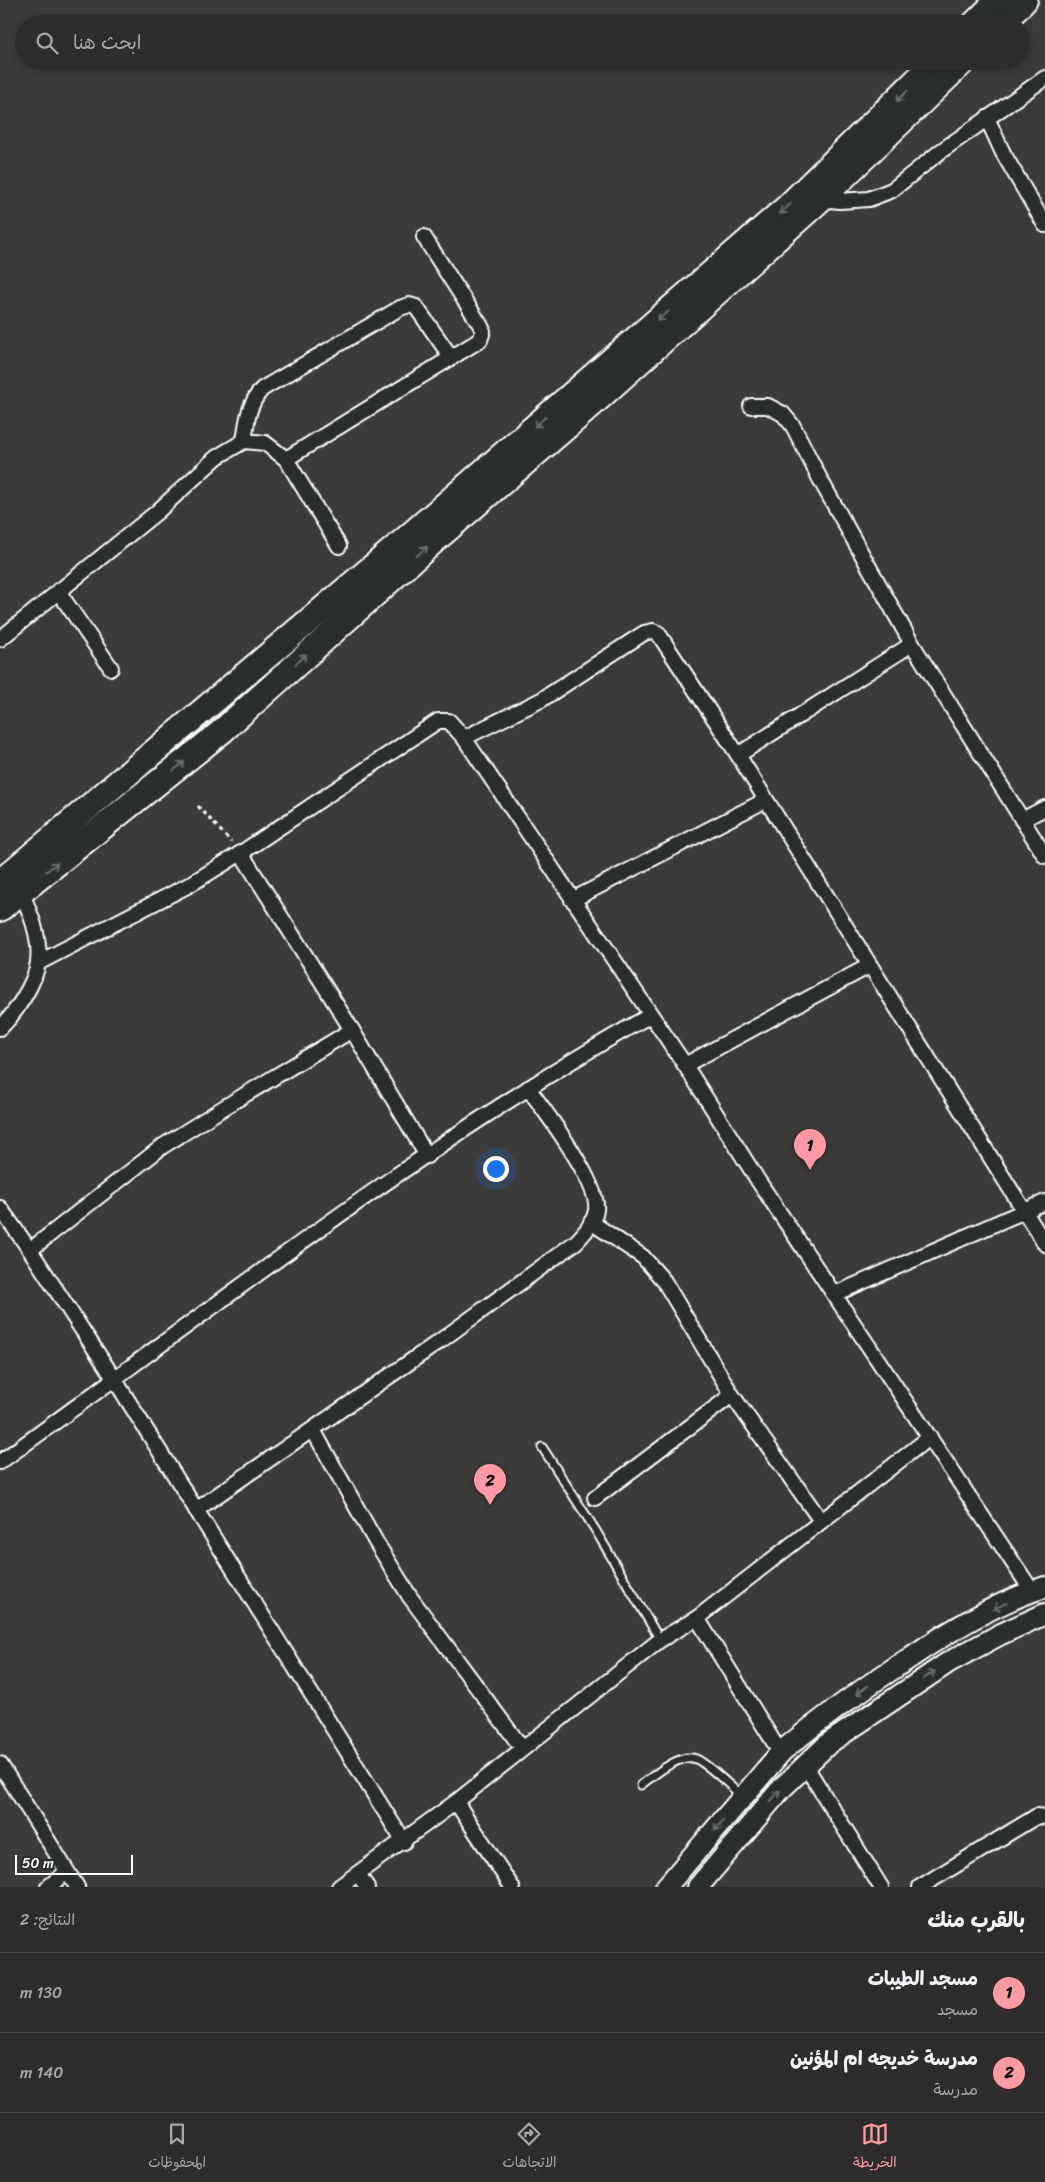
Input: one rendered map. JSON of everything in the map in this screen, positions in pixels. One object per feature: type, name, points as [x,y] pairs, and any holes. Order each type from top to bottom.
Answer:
[{"type":"highway","points":[[983,15],[998,0]]},
{"type":"highway","points":[[1011,15],[1026,0]]},
{"type":"highway","points":[[0,909],[11,887],[409,536],[786,208],[927,70]]},
{"type":"highway","points":[[11,887],[228,725],[434,541],[577,418],[822,199],[955,70]]},
{"type":"main road","points":[[666,1887],[782,1751],[872,1682],[947,1632],[1038,1589]]},
{"type":"main road","points":[[698,1887],[782,1789],[829,1743],[949,1662],[1001,1634],[1045,1614]]},
{"type":"street","points":[[822,199],[840,201],[869,200],[892,190],[987,118],[1045,78]]},
{"type":"street","points":[[987,118],[1008,161],[1045,225]]},
{"type":"street","points":[[286,459],[475,345],[480,340],[483,331],[424,238]]},
{"type":"street","points":[[244,442],[249,407],[262,389],[400,308],[409,305],[416,307],[451,358]]},
{"type":"street","points":[[751,406],[768,406],[783,414],[793,426],[821,481],[912,644],[1045,856]]},
{"type":"street","points":[[0,640],[157,512],[217,457],[244,442],[265,443],[286,459],[339,546]]},
{"type":"street","points":[[58,591],[111,668]]},
{"type":"street","points":[[464,738],[541,700],[644,633],[653,631],[658,634],[738,754],[869,966],[1045,1244]]},
{"type":"street","points":[[738,754],[912,644]]},
{"type":"street","points":[[38,962],[189,884],[240,853],[339,785],[438,721],[449,721],[464,738],[649,1016],[685,1065],[759,1182],[930,1437],[1038,1589]]},
{"type":"street","points":[[572,900],[766,800]]},
{"type":"street","points":[[1022,820],[1045,808]]},
{"type":"street","points":[[240,853],[352,1030],[427,1156]]},
{"type":"street","points":[[0,1028],[18,1007],[38,962],[32,921],[11,887]]},
{"type":"street","points":[[685,1065],[869,966]]},
{"type":"street","points":[[0,1462],[115,1380],[290,1249],[528,1088],[649,1016]]},
{"type":"street","points":[[30,1250],[163,1146],[235,1100],[352,1030]]},
{"type":"street","points":[[196,1510],[313,1430],[576,1242],[585,1233],[596,1210],[595,1197],[591,1186],[565,1142],[528,1088]]},
{"type":"street","points":[[835,1294],[1045,1202]]},
{"type":"street","points":[[0,1208],[30,1250],[115,1380],[404,1842]]},
{"type":"street","points":[[591,1222],[644,1258],[664,1281],[680,1304],[732,1395],[821,1521]]},
{"type":"street","points":[[595,1498],[732,1395]]},
{"type":"street","points":[[313,1430],[376,1542],[410,1597],[522,1748]]},
{"type":"street","points":[[339,1887],[404,1842],[660,1640],[698,1618],[930,1437]]},
{"type":"street","points":[[698,1618],[775,1744],[782,1751]]},
{"type":"street","points":[[0,1764],[77,1887]]},
{"type":"street","points":[[805,1766],[881,1887]]},
{"type":"street","points":[[456,1802],[512,1887]]},
{"type":"street","points":[[920,1887],[1038,1816],[1045,1817]]},
{"type":"street","points":[[48,1887],[67,1872]]},
{"type":"street","points":[[358,1874],[367,1887]]},
{"type":"lane","points":[[542,1448],[596,1531],[660,1640]]},
{"type":"lane","points":[[641,1785],[674,1762],[686,1758],[696,1758],[742,1797]]},
{"type":"path","points":[[198,806],[240,853]]},
{"type":"place","name":"مسجد الطيبات","points":[[810,1170]]},
{"type":"place","name":"مدرسة خديجه ام المؤنين","points":[[490,1505]]}]
